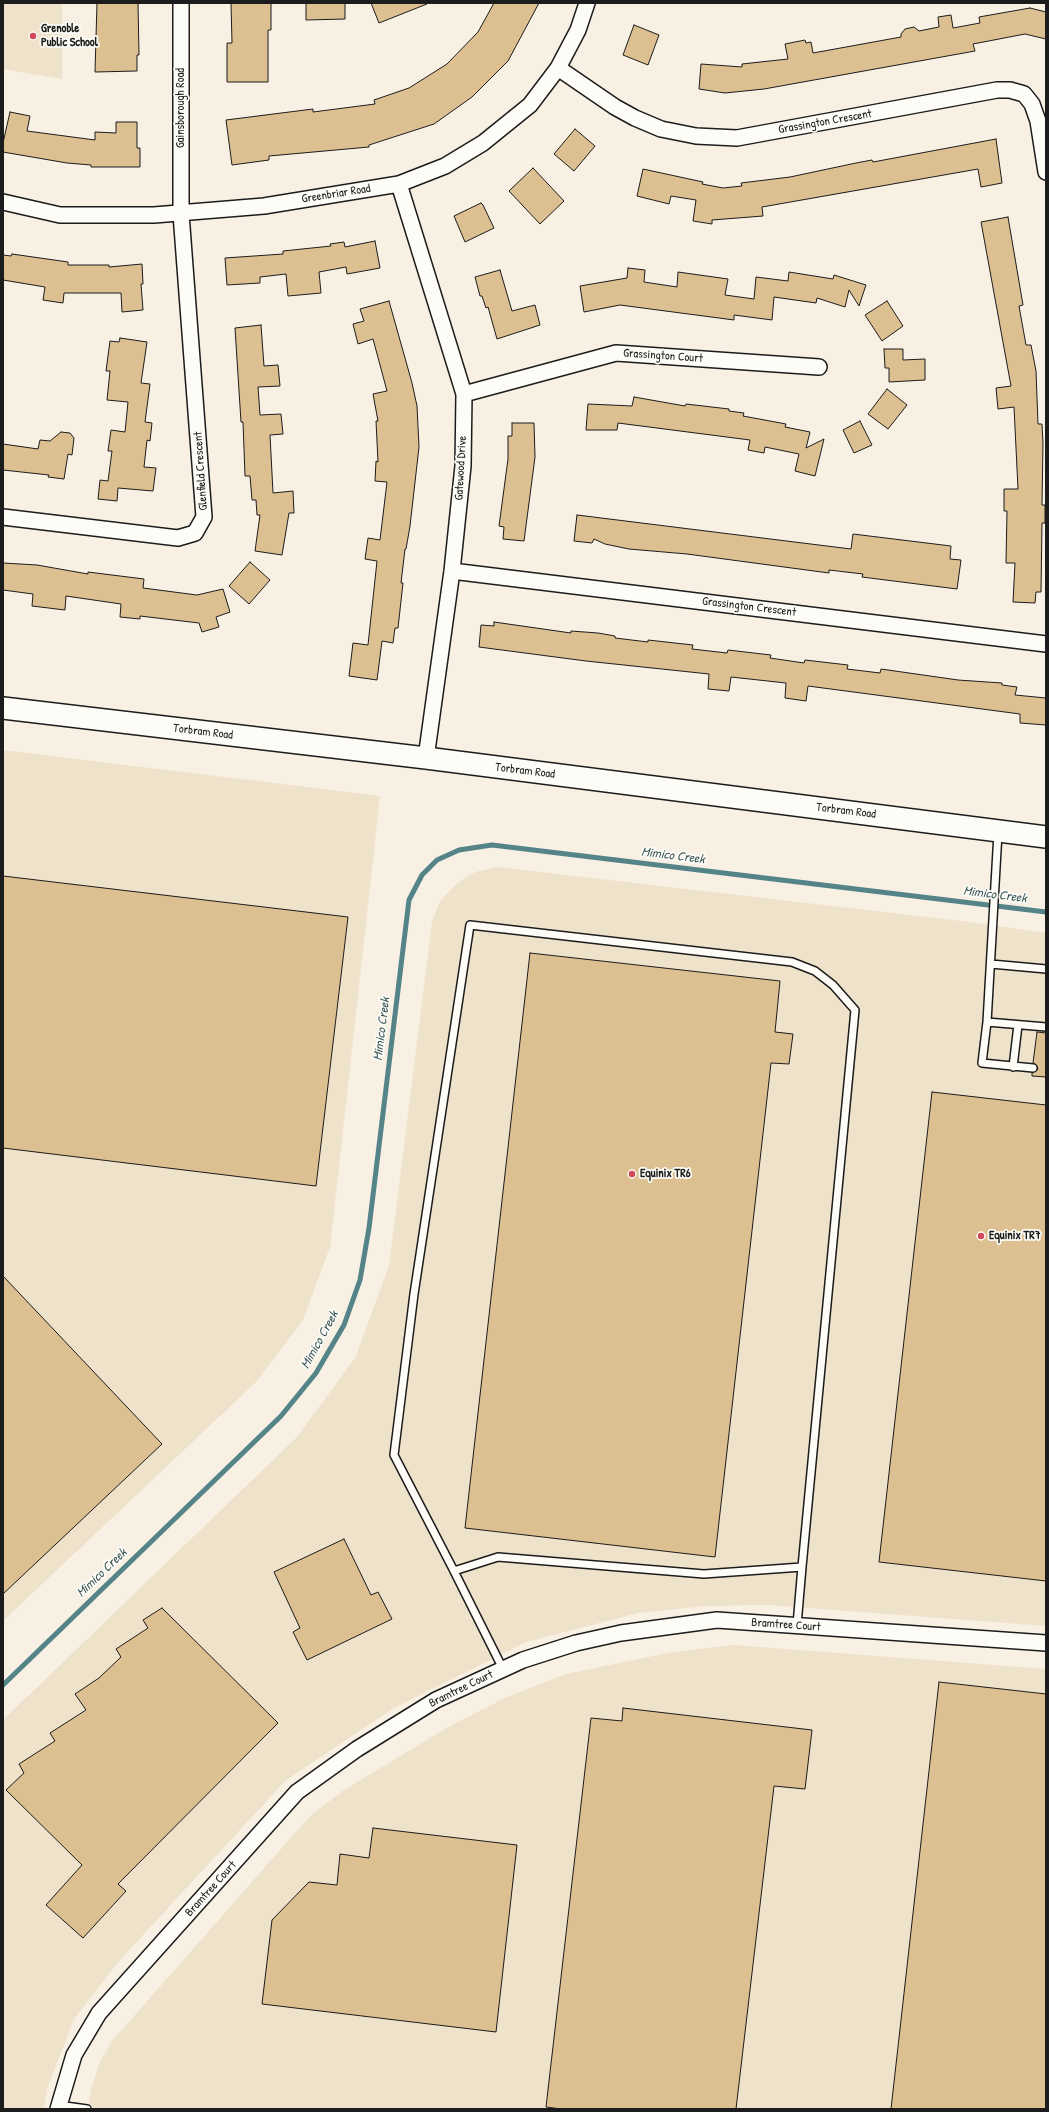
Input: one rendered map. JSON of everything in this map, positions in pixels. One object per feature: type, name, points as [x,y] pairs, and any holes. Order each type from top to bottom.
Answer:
[{"type":"main road","name":"Torbram Road","points":[[3,708],[426,758],[1046,837]]},
{"type":"street","name":"Gainsborough Road","points":[[181,3],[181,214]]},
{"type":"street","name":"Greenbriar Road","points":[[3,202],[60,215],[181,214],[264,206],[399,184],[445,166],[483,143],[530,105],[558,68],[578,30],[587,3]]},
{"type":"street","name":"Grassington Crescent","points":[[558,68],[635,118],[662,129],[696,136],[737,138],[997,90],[1010,90],[1024,94],[1032,104],[1038,121],[1046,172]]},
{"type":"street","name":"Gatewood Drive","points":[[399,184],[464,394],[462,466],[452,570],[426,758]]},
{"type":"street","name":"Glenfield Crescent","points":[[3,517],[178,538],[195,533],[204,517],[181,214]]},
{"type":"street","name":"Grassington Court","points":[[464,394],[616,353],[819,367]]},
{"type":"street","name":"Grassington Crescent","points":[[452,570],[1046,644]]},
{"type":"street","name":"Bramtree Court","points":[[58,2107],[74,2055],[99,2013],[297,1792],[357,1749],[436,1700],[524,1660],[576,1643],[621,1633],[716,1620],[1046,1643]]},
{"type":"lane","points":[[998,830],[991,964],[987,1022],[982,1063],[1033,1068]]},
{"type":"lane","points":[[503,1669],[394,1455],[414,1294],[470,925],[792,962],[815,971],[834,985],[855,1010],[797,1625]]},
{"type":"lane","points":[[991,964],[1045,970]]},
{"type":"lane","points":[[987,1022],[1046,1027]]},
{"type":"lane","points":[[1013,1067],[1018,1024]]},
{"type":"lane","points":[[454,1571],[498,1557],[704,1574],[802,1568]]},
{"type":"lane","points":[[58,2107],[87,2109]]},
{"type":"shaded area","name":"Grenoble Public School","points":[[3,3],[62,3],[62,79],[3,69]]},
{"type":"shaded area","points":[[3,750],[380,796],[330,1247],[303,1320],[256,1382],[3,1621]]},
{"type":"shaded area","points":[[497,867],[970,922],[1046,933],[1046,1626],[768,1605],[706,1606],[638,1613],[526,1642],[392,1709],[285,1781],[120,1960],[74,2019],[47,2089],[44,2109],[3,2109],[3,1720],[297,1437],[355,1358],[389,1266],[432,922],[440,901],[456,884],[475,872]]},
{"type":"shaded area","points":[[734,1645],[1046,1669],[1046,2109],[88,2109],[91,2090],[99,2064],[112,2041],[310,1816],[344,1790],[450,1726],[507,1697],[566,1674],[673,1652]]},
{"type":"building","points":[[97,3],[138,3],[139,55],[137,55],[137,71],[95,72]]},
{"type":"building","points":[[231,3],[271,3],[271,30],[268,30],[268,82],[227,82],[227,43],[232,43]]},
{"type":"building","points":[[306,3],[345,3],[345,19],[306,20]]},
{"type":"building","points":[[371,3],[426,3],[427,4],[379,23]]},
{"type":"building","points":[[494,3],[539,3],[508,61],[472,97],[434,124],[369,145],[369,147],[269,156],[269,160],[232,165],[226,120],[313,109],[313,112],[375,104],[374,100],[409,88],[447,64],[478,32]]},
{"type":"building","points":[[1030,8],[1046,12],[1046,39],[1025,34],[973,44],[975,51],[764,89],[725,93],[699,89],[701,64],[742,67],[742,64],[788,59],[785,44],[805,40],[806,43],[811,42],[813,53],[901,37],[901,34],[905,29],[914,27],[919,31],[939,27],[938,17],[951,15],[953,28],[980,23],[979,17]]},
{"type":"building","points":[[634,25],[659,35],[648,65],[623,55]]},
{"type":"building","points":[[10,112],[30,116],[27,131],[95,140],[95,132],[116,133],[116,122],[137,122],[137,148],[140,148],[140,167],[91,167],[91,165],[67,163],[3,152],[3,143]]},
{"type":"building","points":[[575,129],[595,146],[574,171],[554,154]]},
{"type":"building","points":[[996,139],[1002,183],[981,187],[978,169],[762,207],[763,216],[712,220],[712,224],[693,221],[696,200],[671,196],[669,204],[637,196],[643,169],[703,182],[702,184],[723,188],[742,186],[741,183],[790,177],[872,160],[873,162]]},
{"type":"building","points":[[533,168],[564,201],[540,224],[509,191]]},
{"type":"building","points":[[481,203],[494,228],[465,242],[454,216]]},
{"type":"building","points":[[1008,217],[1023,305],[1019,306],[1026,345],[1031,345],[1036,371],[1038,424],[1042,424],[1042,505],[1045,505],[1045,523],[1042,523],[1041,592],[1036,592],[1035,603],[1013,602],[1015,563],[1006,563],[1007,511],[1004,511],[1004,489],[1018,489],[1014,407],[998,409],[996,388],[1011,386],[981,222]]},
{"type":"building","points":[[375,241],[380,268],[347,274],[346,267],[319,272],[321,293],[288,296],[286,274],[260,277],[260,283],[227,285],[225,258],[283,254],[283,251],[331,246],[330,244],[344,242],[345,247]]},
{"type":"building","points":[[12,254],[68,262],[68,265],[109,265],[109,267],[142,264],[143,284],[141,284],[143,310],[122,312],[121,293],[64,293],[63,303],[43,300],[45,287],[3,280],[3,255],[11,256]]},
{"type":"building","points":[[628,268],[645,270],[644,282],[677,287],[678,272],[728,279],[725,295],[754,299],[756,277],[788,281],[789,272],[833,279],[834,275],[866,285],[859,306],[849,290],[845,307],[817,298],[816,303],[774,297],[772,320],[734,315],[734,320],[620,305],[584,312],[580,286],[627,278]]},
{"type":"building","points":[[500,270],[512,311],[535,305],[540,325],[497,339],[488,307],[486,308],[482,296],[480,296],[475,277]]},
{"type":"building","points":[[389,301],[417,406],[419,447],[410,526],[405,549],[401,583],[403,583],[398,628],[395,628],[393,643],[382,641],[377,680],[349,676],[353,643],[368,645],[377,561],[365,559],[368,538],[380,540],[387,482],[375,481],[376,461],[378,462],[376,421],[378,421],[373,394],[387,391],[373,339],[358,344],[353,324],[364,321],[360,309]]},
{"type":"building","points":[[887,301],[903,326],[882,341],[865,315]]},
{"type":"building","points":[[261,325],[264,366],[278,365],[280,386],[258,387],[260,415],[281,414],[283,434],[270,435],[273,493],[293,491],[294,513],[289,513],[282,555],[255,551],[260,515],[257,515],[256,500],[252,500],[250,476],[245,476],[243,422],[241,422],[235,328]]},
{"type":"building","points":[[120,338],[147,342],[141,383],[150,384],[145,422],[152,423],[150,441],[147,440],[144,467],[156,468],[153,491],[118,488],[117,501],[98,499],[100,480],[108,481],[112,451],[108,451],[111,430],[125,432],[128,402],[107,400],[110,371],[106,371],[110,341],[119,342]]},
{"type":"building","points":[[884,349],[903,349],[903,360],[925,359],[925,380],[889,382],[889,368],[885,368]]},
{"type":"building","points":[[887,389],[907,405],[888,429],[868,414]]},
{"type":"building","points":[[634,397],[685,406],[686,404],[729,409],[729,411],[744,413],[743,416],[786,424],[785,427],[810,432],[806,448],[824,439],[815,476],[795,471],[799,454],[765,447],[764,453],[748,450],[750,440],[618,423],[617,430],[586,430],[588,404],[632,406]]},
{"type":"building","points":[[860,421],[872,445],[854,453],[843,430]]},
{"type":"building","points":[[512,423],[534,423],[535,457],[524,541],[503,539],[504,527],[499,526],[508,459],[508,436],[512,436]]},
{"type":"building","points":[[61,432],[70,433],[74,438],[72,455],[68,454],[64,479],[48,477],[49,475],[3,470],[3,444],[38,449],[40,440],[50,441]]},
{"type":"building","points":[[577,515],[851,549],[853,534],[951,546],[950,559],[961,560],[957,589],[862,577],[863,574],[829,570],[829,573],[687,554],[629,549],[605,544],[594,539],[592,543],[574,541]]},
{"type":"building","points":[[250,562],[270,580],[249,604],[229,586]]},
{"type":"building","points":[[3,563],[37,565],[88,574],[88,572],[144,579],[143,588],[197,595],[223,589],[230,612],[216,617],[219,627],[202,632],[199,623],[140,616],[140,619],[120,617],[121,604],[66,596],[65,610],[32,606],[33,594],[3,590]]},
{"type":"building","points":[[494,622],[571,633],[571,631],[598,633],[615,636],[615,638],[648,642],[648,640],[693,645],[692,649],[727,653],[728,650],[771,655],[770,658],[804,663],[805,660],[848,665],[847,669],[880,673],[881,669],[958,680],[1002,683],[1002,685],[1017,687],[1015,695],[1046,698],[1046,725],[1020,723],[1020,714],[808,686],[806,701],[785,698],[786,683],[731,677],[729,691],[708,689],[709,674],[586,661],[479,647],[481,625],[494,626]]},
{"type":"building","points":[[3,876],[348,917],[316,1186],[3,1148]]},
{"type":"building","name":"Equinix TR6","points":[[530,953],[780,981],[775,1032],[793,1034],[789,1064],[771,1063],[715,1557],[465,1528]]},
{"type":"building","points":[[1037,1032],[1046,1033],[1046,1077],[1032,1076],[1032,1073],[1038,1069],[1033,1063]]},
{"type":"building","name":"Equinix TR7","points":[[932,1092],[1046,1105],[1046,1581],[879,1562]]},
{"type":"building","points":[[3,1276],[162,1444],[3,1594]]},
{"type":"building","points":[[344,1539],[371,1595],[378,1592],[392,1619],[307,1660],[293,1632],[300,1628],[274,1572]]},
{"type":"building","points":[[162,1608],[278,1723],[118,1884],[126,1891],[83,1938],[46,1905],[82,1865],[6,1790],[24,1773],[19,1764],[55,1741],[50,1733],[86,1710],[75,1694],[99,1678],[121,1657],[116,1649],[148,1628],[143,1620]]},
{"type":"building","points":[[939,1682],[1046,1694],[1046,2109],[891,2109]]},
{"type":"building","points":[[623,1708],[812,1730],[805,1789],[774,1786],[736,2109],[561,2109],[546,2107],[591,1718],[622,1721]]},
{"type":"building","points":[[373,1828],[517,1845],[496,2032],[262,2004],[272,1920],[309,1882],[337,1885],[340,1854],[369,1858]]},
{"type":"waterway","name":"Mimico Creek","points":[[3,1685],[281,1416],[316,1373],[344,1325],[360,1280],[369,1228],[409,900],[422,875],[437,860],[459,850],[492,845],[1046,912]]},
{"type":"place","name":"Grenoble Public School","points":[[33,36]]},
{"type":"place","name":"Equinix TR6","points":[[632,1174]]},
{"type":"place","name":"Equinix TR7","points":[[981,1236]]}]
